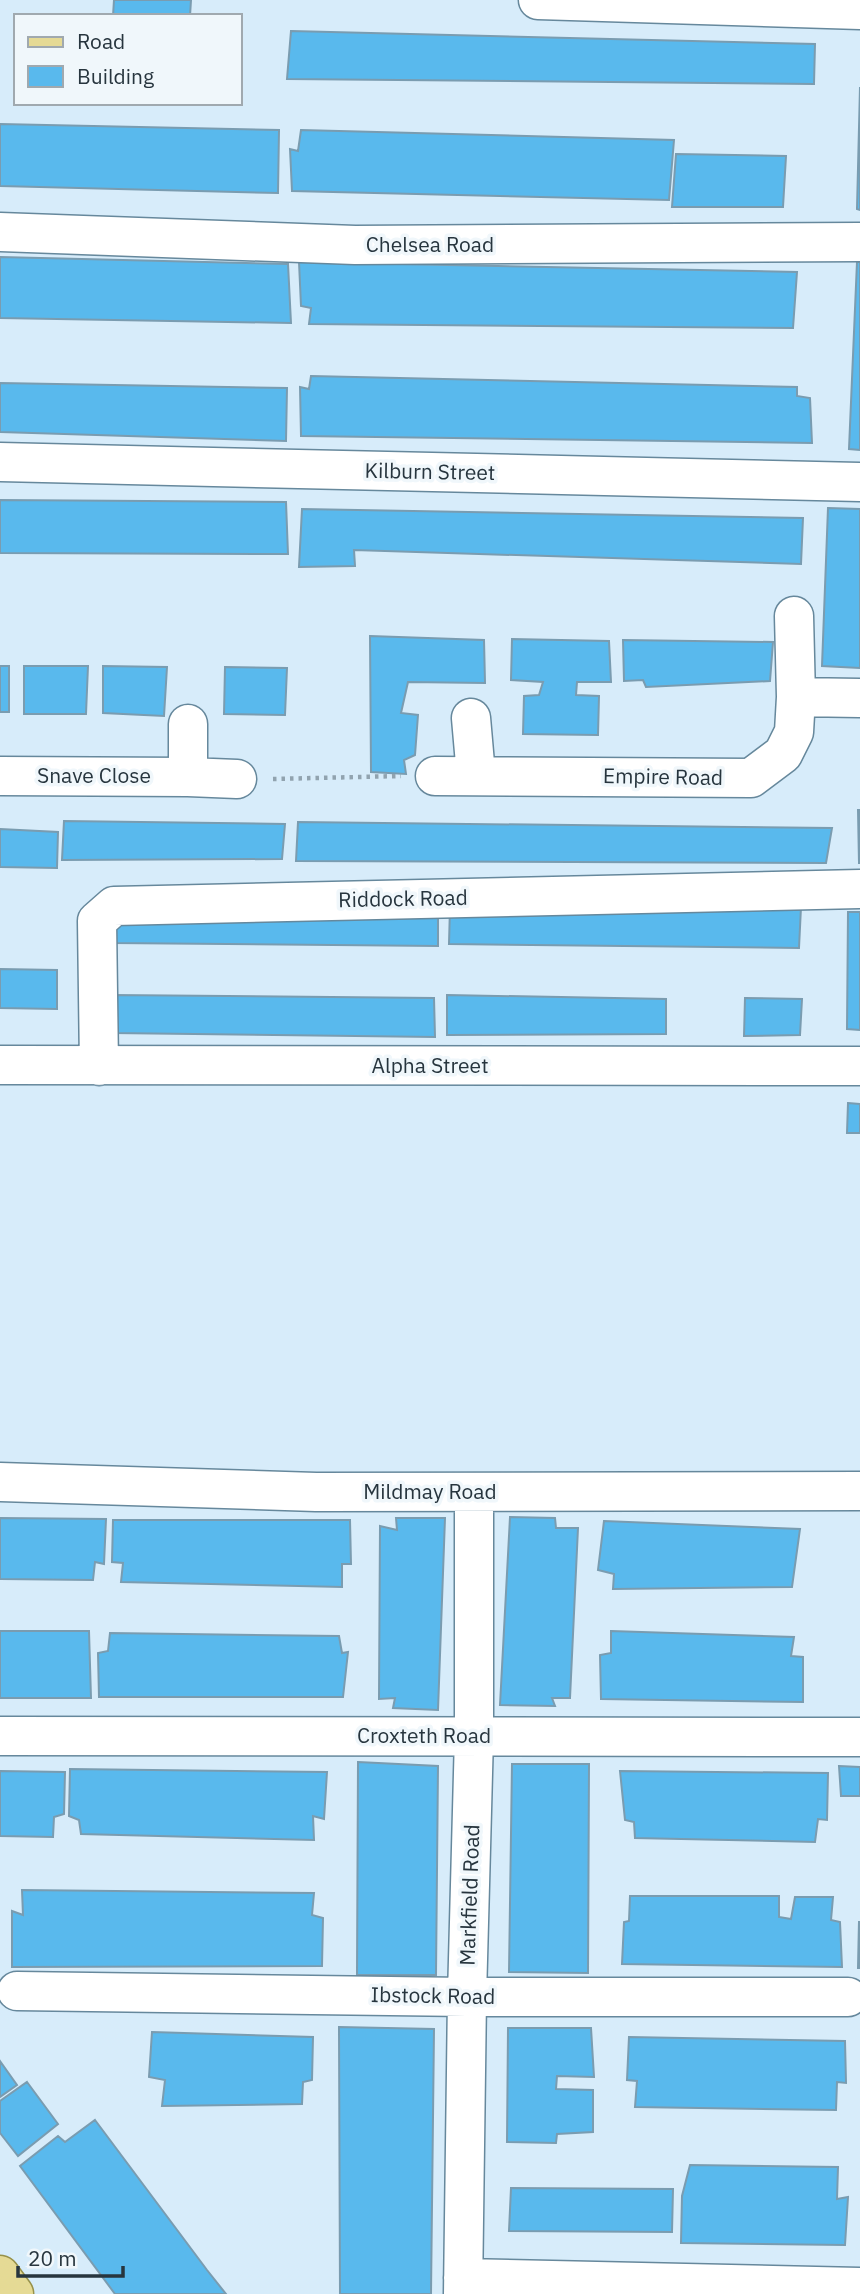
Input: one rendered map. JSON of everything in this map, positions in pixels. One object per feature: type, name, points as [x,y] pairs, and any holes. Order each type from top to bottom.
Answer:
[{"type":"main road","points":[[0,2275],[14,2294]]},
{"type":"street","points":[[538,0],[860,10]]},
{"type":"street","name":"Chelsea Road","points":[[0,232],[355,245],[860,242]]},
{"type":"street","name":"Kilburn Street","points":[[0,462],[860,482]]},
{"type":"street","name":"Empire Road","points":[[435,776],[751,778],[783,754],[794,732],[794,616]]},
{"type":"street","points":[[796,697],[860,698]]},
{"type":"street","points":[[471,718],[476,775]]},
{"type":"street","points":[[188,724],[188,777]]},
{"type":"street","name":"Snave Close","points":[[0,776],[237,779]]},
{"type":"street","name":"Riddock Road","points":[[99,1066],[97,921],[114,906],[860,890]]},
{"type":"street","name":"Alpha Street","points":[[0,1065],[860,1066]]},
{"type":"street","name":"Mildmay Road","points":[[0,1482],[316,1492],[860,1491]]},
{"type":"street","name":"Markfield Road","points":[[463,2286],[474,1737],[474,1492]]},
{"type":"street","name":"Croxteth Road","points":[[0,1736],[854,1737]]},
{"type":"street","name":"Ibstock Road","points":[[17,1991],[467,1997],[848,1997]]},
{"type":"street","points":[[463,2286],[860,2287]]},
{"type":"path","points":[[237,779],[435,776]]},
{"type":"building","points":[[114,0],[191,0],[190,14],[113,14]]},
{"type":"building","points":[[291,31],[815,44],[814,84],[287,79]]},
{"type":"building","points":[[860,87],[860,210],[857,209]]},
{"type":"building","points":[[0,124],[279,130],[278,193],[0,186]]},
{"type":"building","points":[[301,130],[674,140],[669,200],[292,191],[290,149],[298,151]]},
{"type":"building","points":[[676,154],[786,156],[783,207],[672,207]]},
{"type":"building","points":[[0,257],[288,264],[291,323],[0,318]]},
{"type":"building","points":[[299,262],[797,272],[793,328],[309,324],[311,308],[301,306]]},
{"type":"building","points":[[857,262],[860,262],[860,450],[849,449]]},
{"type":"building","points":[[311,376],[797,387],[797,396],[810,398],[812,443],[301,436],[300,387],[309,389]]},
{"type":"building","points":[[0,383],[287,388],[286,441],[0,432]]},
{"type":"building","points":[[0,500],[286,502],[288,554],[0,553]]},
{"type":"building","points":[[828,508],[860,509],[860,668],[822,666]]},
{"type":"building","points":[[302,509],[803,518],[801,564],[354,550],[355,566],[299,567]]},
{"type":"building","points":[[370,636],[484,640],[485,683],[408,682],[401,713],[418,715],[415,755],[404,760],[406,774],[371,772]]},
{"type":"building","points":[[512,639],[609,641],[611,682],[577,682],[576,695],[599,696],[598,735],[523,734],[524,696],[539,695],[543,682],[511,680]]},
{"type":"building","points":[[623,640],[773,642],[770,681],[646,687],[643,680],[624,681]]},
{"type":"building","points":[[0,666],[9,666],[9,712],[0,712]]},
{"type":"building","points":[[24,666],[88,666],[86,714],[24,714]]},
{"type":"building","points":[[103,666],[167,667],[164,716],[103,713]]},
{"type":"building","points":[[225,667],[287,668],[285,715],[224,714]]},
{"type":"building","points":[[860,810],[860,863],[859,863]]},
{"type":"building","points":[[64,821],[285,824],[282,859],[62,860]]},
{"type":"building","points":[[298,822],[832,828],[826,863],[296,861]]},
{"type":"building","points":[[0,829],[58,832],[57,868],[0,867]]},
{"type":"building","points":[[450,907],[801,907],[799,948],[449,944]]},
{"type":"building","points":[[438,909],[438,946],[112,943],[115,913]]},
{"type":"building","points":[[848,912],[860,912],[860,1030],[847,1029]]},
{"type":"building","points":[[0,969],[57,970],[57,1009],[0,1008]]},
{"type":"building","points":[[112,995],[434,998],[435,1037],[112,1033]]},
{"type":"building","points":[[447,995],[666,999],[666,1034],[447,1035]]},
{"type":"building","points":[[745,998],[802,999],[800,1035],[744,1036]]},
{"type":"building","points":[[848,1103],[860,1104],[860,1133],[847,1133]]},
{"type":"building","points":[[510,1517],[555,1518],[556,1528],[578,1528],[570,1698],[552,1698],[555,1706],[500,1705]]},
{"type":"building","points":[[0,1518],[106,1519],[104,1564],[95,1562],[93,1580],[0,1579]]},
{"type":"building","points":[[396,1518],[445,1518],[438,1710],[393,1708],[395,1698],[379,1699],[380,1526],[397,1530]]},
{"type":"building","points":[[113,1520],[350,1520],[351,1564],[342,1564],[342,1587],[121,1582],[123,1563],[112,1562]]},
{"type":"building","points":[[604,1521],[800,1529],[792,1587],[613,1589],[614,1574],[598,1570]]},
{"type":"building","points":[[0,1631],[89,1631],[91,1698],[0,1698]]},
{"type":"building","points":[[611,1631],[794,1637],[791,1656],[803,1657],[803,1702],[601,1699],[600,1655],[611,1653]]},
{"type":"building","points":[[110,1633],[339,1636],[342,1653],[348,1652],[343,1697],[99,1697],[98,1653],[108,1651]]},
{"type":"building","points":[[358,1762],[438,1766],[436,1975],[357,1975]]},
{"type":"building","points":[[512,1764],[589,1764],[588,1973],[509,1972]]},
{"type":"building","points":[[839,1766],[860,1767],[860,1796],[841,1796]]},
{"type":"building","points":[[70,1769],[327,1772],[324,1819],[313,1816],[314,1840],[81,1834],[79,1820],[69,1816]]},
{"type":"building","points":[[0,1771],[65,1772],[64,1814],[54,1817],[53,1837],[0,1836]]},
{"type":"building","points":[[620,1771],[828,1773],[827,1820],[818,1819],[815,1842],[635,1838],[634,1822],[625,1820]]},
{"type":"building","points":[[22,1890],[314,1893],[312,1915],[323,1918],[322,1966],[12,1967],[12,1911],[23,1915]]},
{"type":"building","points":[[630,1896],[779,1896],[779,1917],[791,1919],[795,1897],[833,1897],[831,1920],[840,1922],[842,1967],[622,1964],[624,1922],[629,1921]]},
{"type":"building","points":[[859,1921],[860,1968],[858,1968]]},
{"type":"building","points":[[339,2027],[434,2029],[431,2294],[340,2294]]},
{"type":"building","points":[[508,2028],[591,2028],[594,2077],[557,2076],[556,2089],[593,2090],[593,2132],[557,2134],[556,2143],[507,2142]]},
{"type":"building","points":[[152,2032],[313,2037],[312,2080],[303,2082],[302,2104],[162,2106],[165,2080],[149,2077]]},
{"type":"building","points":[[629,2037],[845,2041],[846,2083],[837,2082],[836,2110],[635,2107],[637,2081],[627,2080]]},
{"type":"building","points":[[0,2061],[17,2085],[0,2097]]},
{"type":"building","points":[[27,2082],[58,2124],[18,2156],[0,2133],[0,2101]]},
{"type":"building","points":[[95,2120],[226,2294],[115,2294],[20,2166],[58,2136],[65,2142]]},
{"type":"building","points":[[690,2165],[838,2167],[837,2199],[848,2197],[845,2245],[681,2243],[682,2196]]},
{"type":"building","points":[[511,2188],[673,2189],[672,2232],[509,2231]]}]
